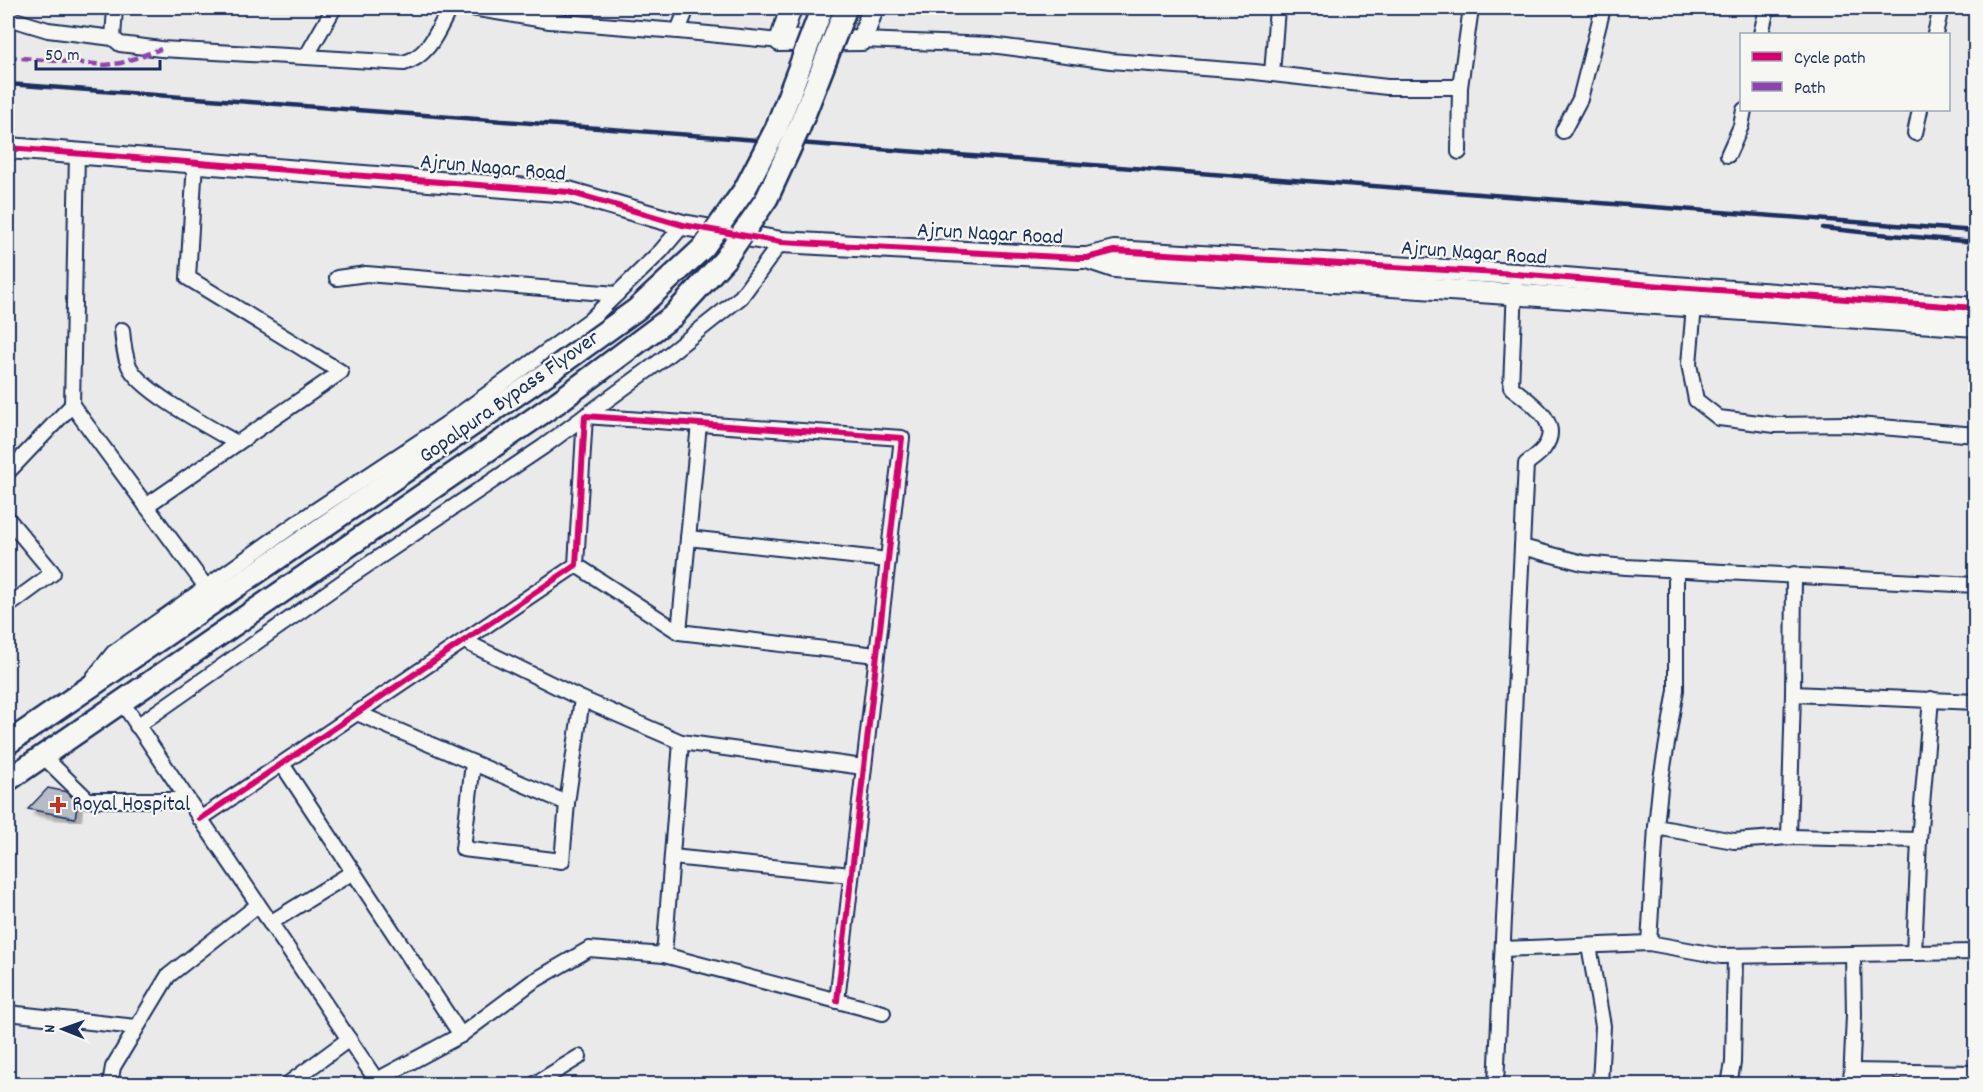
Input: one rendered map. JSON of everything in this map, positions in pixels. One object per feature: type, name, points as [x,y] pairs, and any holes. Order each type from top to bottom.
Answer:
[{"type":"main road","name":"Gopalpura Bypass Flyover","points":[[8,743],[548,373],[637,309],[704,247],[745,189],[776,129],[822,8]]},
{"type":"main road","name":"Gopalpura Bypass Flyover","points":[[8,780],[558,402],[674,316],[724,260],[767,198],[799,128],[846,8]]},
{"type":"street","points":[[113,38],[116,8]]},
{"type":"street","points":[[306,57],[334,8]]},
{"type":"street","points":[[8,18],[48,30],[113,38],[120,44],[161,49],[404,63],[415,60],[424,53],[450,8]]},
{"type":"street","points":[[472,8],[550,21],[780,41],[862,40],[990,45],[1111,61],[1272,74],[1387,87],[1460,87]]},
{"type":"street","points":[[550,21],[559,8]]},
{"type":"street","points":[[678,31],[687,8]]},
{"type":"street","points":[[780,41],[791,8]]},
{"type":"street","points":[[862,40],[873,8]]},
{"type":"street","points":[[1272,74],[1277,8]]},
{"type":"street","points":[[1459,152],[1460,87],[1471,8]]},
{"type":"street","points":[[1563,131],[1580,99],[1603,8]]},
{"type":"street","points":[[1761,33],[1767,8]]},
{"type":"street","points":[[1935,33],[1941,8]]},
{"type":"street","points":[[1728,155],[1741,126],[1744,111]]},
{"type":"street","points":[[1915,133],[1920,111]]},
{"type":"street","name":"Ajrun Nagar Road","points":[[8,148],[569,192],[683,225],[781,242],[1087,258],[1114,267],[1976,326]]},
{"type":"street","points":[[77,153],[72,405],[206,587]]},
{"type":"street","points":[[146,506],[341,372],[188,278],[195,162]]},
{"type":"street","points":[[84,690],[113,653],[298,522],[490,393],[590,320],[661,251],[683,225]]},
{"type":"street","points":[[137,726],[585,417],[659,362],[741,297],[781,242]]},
{"type":"street","name":"Ajrun Nagar Road","points":[[1087,258],[1114,251],[1516,274],[1976,308]]},
{"type":"street","points":[[337,278],[366,274],[617,294]]},
{"type":"street","points":[[1496,1084],[1526,464],[1545,447],[1550,430],[1544,414],[1511,387],[1516,274]]},
{"type":"street","points":[[1694,306],[1689,364],[1696,400],[1719,418],[1775,425],[1846,424],[1976,435]]},
{"type":"street","points":[[122,330],[123,346],[129,367],[139,380],[156,394],[237,443]]},
{"type":"street","points":[[8,472],[72,405]]},
{"type":"street","points":[[585,417],[902,438],[837,1001]]},
{"type":"street","points":[[576,565],[585,417]]},
{"type":"street","points":[[679,632],[699,424]]},
{"type":"street","points":[[8,519],[53,573],[8,606]]},
{"type":"street","points":[[688,538],[888,560]]},
{"type":"street","points":[[1522,547],[1582,563],[1677,571],[1794,574],[1976,585]]},
{"type":"street","points":[[576,565],[679,632],[876,655]]},
{"type":"street","points":[[200,819],[576,565]]},
{"type":"street","points":[[1648,942],[1661,779],[1676,690],[1677,571]]},
{"type":"street","points":[[1789,837],[1794,694],[1794,574]]},
{"type":"street","points":[[464,641],[582,699],[681,742],[863,767]]},
{"type":"street","points":[[1794,694],[1976,702]]},
{"type":"street","points":[[473,763],[463,849],[562,861],[567,803],[582,699]]},
{"type":"street","points":[[1914,952],[1919,840],[1931,699]]},
{"type":"street","points":[[122,702],[378,1082],[461,1035],[532,981],[590,949],[664,956],[883,1012]]},
{"type":"street","points":[[357,713],[567,803]]},
{"type":"street","points":[[664,956],[681,742]]},
{"type":"street","points":[[43,756],[88,800],[187,801]]},
{"type":"street","points":[[282,764],[461,1035]]},
{"type":"street","points":[[1656,827],[1734,841],[1789,837],[1919,840]]},
{"type":"street","points":[[672,857],[851,874]]},
{"type":"street","points":[[270,923],[353,872]]},
{"type":"street","points":[[110,1084],[113,1066],[168,976],[258,905]]},
{"type":"street","points":[[1503,949],[1648,942],[1721,956],[1976,952]]},
{"type":"street","points":[[1589,946],[1603,1026],[1600,1084]]},
{"type":"street","points":[[1853,954],[1852,1078],[1926,1079],[1976,1073]]},
{"type":"street","points":[[1729,1084],[1733,1064],[1735,956]]},
{"type":"street","points":[[8,1013],[136,1027]]},
{"type":"street","points":[[288,1084],[349,1039]]},
{"type":"street","points":[[535,1084],[579,1057]]},
{"type":"building","points":[[48,788],[67,792],[78,803],[75,818],[28,809]]},
{"type":"railway","points":[[8,84],[1976,231]]},
{"type":"railway","points":[[1823,228],[1976,242]]},
{"type":"marked path","points":[[8,57],[106,65],[121,63],[161,49]]},
{"type":"cycle path","points":[[8,148],[569,192],[683,225],[781,242],[1077,258],[1087,258],[1114,251],[1516,274],[1976,308]]},
{"type":"cycle path","points":[[200,819],[576,565],[585,416],[902,438],[837,1001]]},
{"type":"place","name":"Royal Hospital","points":[[58,805]]}]
